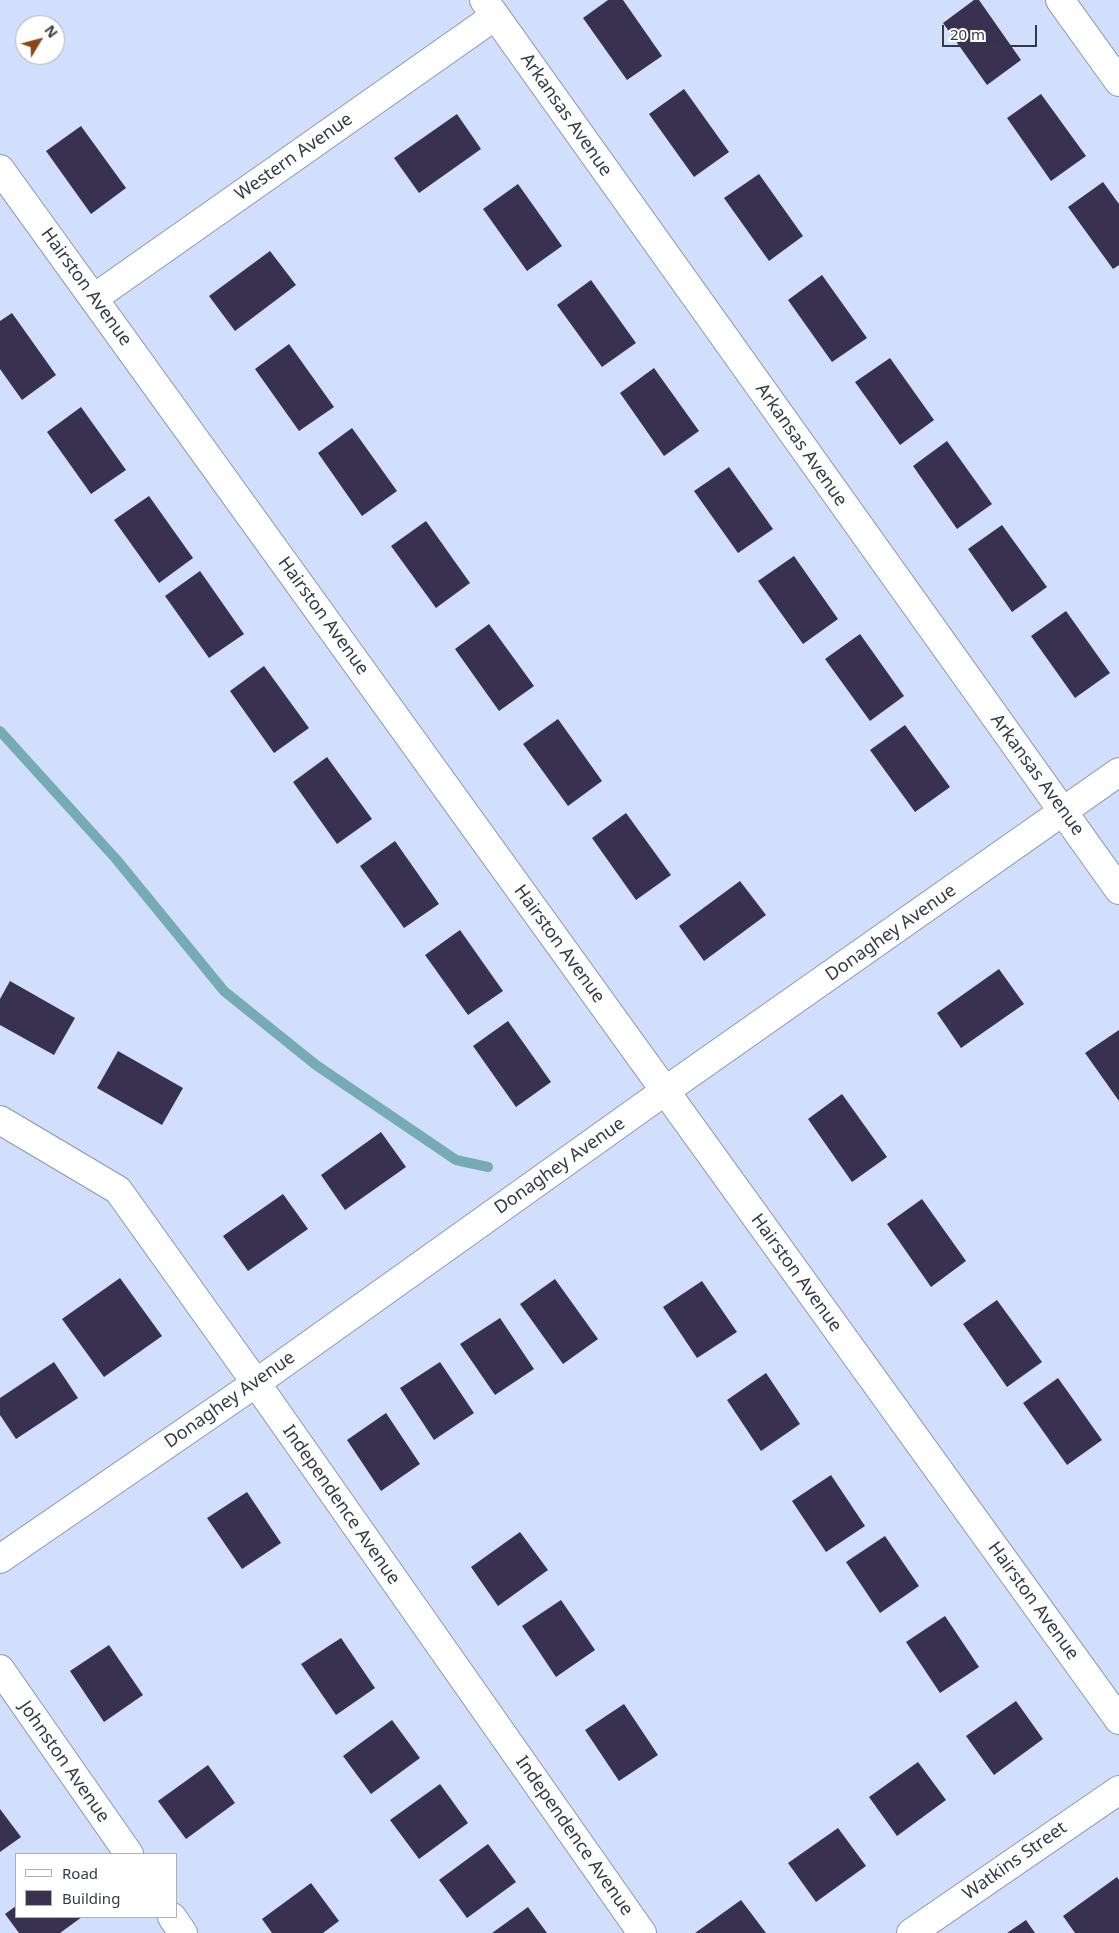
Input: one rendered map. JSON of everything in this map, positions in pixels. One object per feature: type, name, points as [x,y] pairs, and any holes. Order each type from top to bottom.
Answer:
[{"type":"street","points":[[1060,0],[1119,82]]},
{"type":"street","name":"Western Avenue","points":[[94,298],[490,8]]},
{"type":"street","name":"Arkansas Avenue","points":[[490,8],[1119,890]]},
{"type":"street","name":"Hairston Avenue","points":[[0,169],[1119,1720]]},
{"type":"street","name":"Donaghey Avenue","points":[[0,1558],[256,1383],[665,1091],[1119,772]]},
{"type":"street","name":"Independence Avenue","points":[[0,1120],[118,1190],[256,1383],[642,1933]]},
{"type":"street","name":"Johnston Avenue","points":[[0,1670],[128,1853]]},
{"type":"street","name":"Watkins Street","points":[[911,1933],[1119,1790]]},
{"type":"street","points":[[173,1918],[183,1933]]},
{"type":"building","points":[[608,0],[623,0],[662,56],[627,80],[583,18]]},
{"type":"building","points":[[974,0],[979,0],[1021,60],[987,85],[943,23]]},
{"type":"building","points":[[684,89],[729,152],[694,177],[649,114]]},
{"type":"building","points":[[1041,94],[1086,156],[1051,181],[1007,118]]},
{"type":"building","points":[[457,114],[481,149],[419,193],[394,158]]},
{"type":"building","points":[[81,126],[126,188],[91,214],[46,151]]},
{"type":"building","points":[[759,174],[803,236],[769,261],[724,198]]},
{"type":"building","points":[[1103,182],[1119,204],[1119,265],[1113,269],[1068,207]]},
{"type":"building","points":[[518,184],[562,246],[527,271],[483,209]]},
{"type":"building","points":[[270,251],[296,285],[235,331],[209,296]]},
{"type":"building","points":[[822,275],[867,338],[832,362],[788,300]]},
{"type":"building","points":[[591,280],[636,343],[602,367],[557,305]]},
{"type":"building","points":[[12,313],[56,375],[22,400],[0,369],[0,321]]},
{"type":"building","points":[[289,344],[334,407],[299,431],[255,369]]},
{"type":"building","points":[[890,358],[934,420],[900,445],[855,382]]},
{"type":"building","points":[[654,368],[699,431],[664,456],[620,393]]},
{"type":"building","points":[[81,407],[126,470],[91,494],[47,432]]},
{"type":"building","points":[[352,428],[397,491],[362,516],[318,453]]},
{"type":"building","points":[[947,441],[992,504],[957,529],[913,466]]},
{"type":"building","points":[[729,467],[773,529],[738,553],[694,491]]},
{"type":"building","points":[[149,496],[193,558],[159,583],[114,520]]},
{"type":"building","points":[[426,521],[470,583],[436,608],[391,546]]},
{"type":"building","points":[[1002,525],[1047,587],[1012,612],[968,549]]},
{"type":"building","points":[[794,556],[838,619],[803,644],[758,581]]},
{"type":"building","points":[[200,571],[244,634],[209,658],[165,596]]},
{"type":"building","points":[[1066,611],[1110,673],[1075,698],[1031,636]]},
{"type":"building","points":[[489,624],[534,686],[499,711],[455,649]]},
{"type":"building","points":[[860,634],[904,696],[870,721],[825,659]]},
{"type":"building","points":[[264,666],[309,728],[274,753],[230,691]]},
{"type":"building","points":[[558,719],[602,781],[568,806],[523,744]]},
{"type":"building","points":[[905,725],[950,787],[915,812],[870,750]]},
{"type":"building","points":[[327,757],[372,819],[337,844],[293,782]]},
{"type":"building","points":[[626,813],[671,875],[636,900],[592,838]]},
{"type":"building","points":[[395,841],[439,904],[404,928],[360,866]]},
{"type":"building","points":[[740,881],[766,915],[704,961],[679,926]]},
{"type":"building","points":[[460,930],[503,991],[468,1015],[425,955]]},
{"type":"building","points":[[999,969],[1024,1004],[961,1048],[937,1013]]},
{"type":"building","points":[[10,981],[75,1018],[54,1055],[0,1025],[0,999]]},
{"type":"building","points":[[508,1021],[551,1082],[516,1107],[473,1046]]},
{"type":"building","points":[[1119,1030],[1119,1101],[1085,1053]]},
{"type":"building","points":[[118,1051],[183,1088],[162,1125],[97,1088]]},
{"type":"building","points":[[842,1094],[887,1157],[852,1182],[808,1119]]},
{"type":"building","points":[[381,1132],[406,1167],[345,1210],[321,1175]]},
{"type":"building","points":[[283,1194],[308,1229],[248,1271],[223,1236]]},
{"type":"building","points":[[922,1199],[966,1261],[931,1287],[887,1224]]},
{"type":"building","points":[[120,1278],[162,1336],[104,1377],[62,1319]]},
{"type":"building","points":[[555,1279],[598,1339],[563,1364],[520,1304]]},
{"type":"building","points":[[702,1281],[737,1332],[697,1358],[663,1307]]},
{"type":"building","points":[[997,1300],[1042,1362],[1007,1387],[963,1324]]},
{"type":"building","points":[[500,1318],[534,1369],[495,1395],[460,1344]]},
{"type":"building","points":[[54,1362],[78,1398],[16,1439],[0,1415],[0,1398]]},
{"type":"building","points":[[440,1362],[474,1413],[434,1440],[400,1388]]},
{"type":"building","points":[[766,1373],[800,1424],[761,1451],[727,1400]]},
{"type":"building","points":[[1058,1378],[1102,1440],[1067,1465],[1023,1403]]},
{"type":"building","points":[[386,1413],[420,1464],[381,1491],[347,1440]]},
{"type":"building","points":[[831,1475],[865,1526],[826,1552],[792,1501]]},
{"type":"building","points":[[247,1492],[281,1543],[242,1569],[207,1518]]},
{"type":"building","points":[[520,1532],[548,1570],[498,1606],[471,1567]]},
{"type":"building","points":[[885,1536],[919,1586],[880,1613],[846,1562]]},
{"type":"building","points":[[561,1600],[595,1650],[556,1677],[522,1626]]},
{"type":"building","points":[[945,1616],[979,1667],[940,1693],[906,1642]]},
{"type":"building","points":[[341,1638],[375,1688],[336,1715],[301,1664]]},
{"type":"building","points":[[109,1645],[143,1695],[104,1722],[70,1671]]},
{"type":"building","points":[[1016,1701],[1043,1739],[994,1775],[966,1736]]},
{"type":"building","points":[[624,1704],[658,1755],[619,1781],[585,1730]]},
{"type":"building","points":[[392,1720],[420,1758],[371,1794],[343,1756]]},
{"type":"building","points":[[918,1762],[946,1800],[897,1836],[869,1797]]},
{"type":"building","points":[[208,1765],[235,1803],[186,1839],[158,1801]]},
{"type":"building","points":[[440,1784],[468,1823],[419,1859],[390,1820]]},
{"type":"building","points":[[0,1809],[21,1837],[0,1852]]},
{"type":"building","points":[[838,1828],[866,1866],[816,1902],[788,1863]]},
{"type":"building","points":[[488,1844],[516,1882],[467,1918],[439,1880]]},
{"type":"building","points":[[1117,1877],[1119,1880],[1119,1933],[1075,1933],[1063,1916]]},
{"type":"building","points":[[311,1883],[339,1921],[323,1933],[272,1933],[262,1919]]},
{"type":"building","points":[[741,1900],[766,1933],[695,1933]]},
{"type":"building","points":[[15,1907],[15,1918],[81,1918],[60,1933],[19,1933],[5,1914]]},
{"type":"building","points":[[528,1907],[547,1933],[492,1933]]},
{"type":"building","points":[[1026,1920],[1035,1933],[1007,1933]]},
{"type":"waterway","points":[[0,731],[116,859],[224,991],[316,1065],[456,1160],[488,1167]]}]
